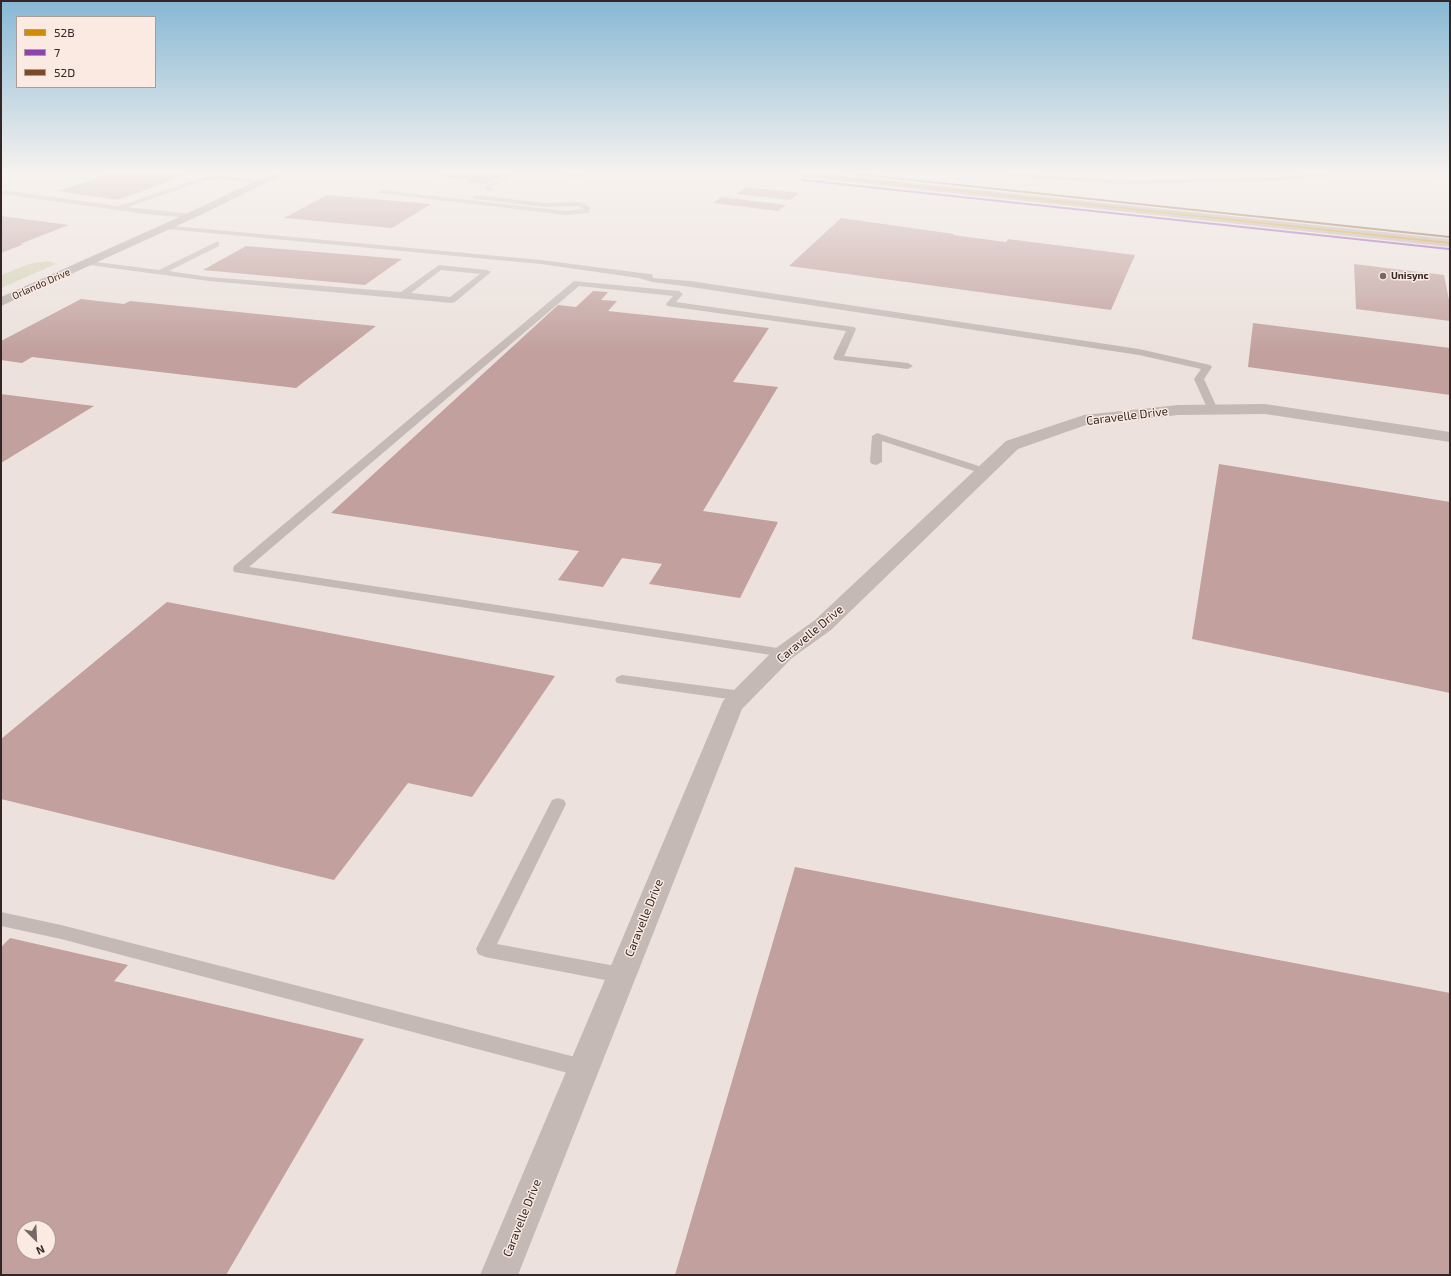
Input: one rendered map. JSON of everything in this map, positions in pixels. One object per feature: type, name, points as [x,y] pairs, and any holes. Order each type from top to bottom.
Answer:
[{"type":"main road","name":"Orlando Drive","points":[[1,302],[152,234]]},
{"type":"main road","points":[[1361,234],[1450,243]]},
{"type":"street","name":"Caravelle Drive","points":[[499,1275],[731,706],[784,653],[823,625],[1012,445],[1084,420],[1178,410],[1265,409],[1450,438]]},
{"type":"lane","points":[[236,234],[541,262],[641,276],[664,282],[691,284],[1139,352],[1207,367],[1199,379],[1213,410]]},
{"type":"lane","points":[[161,272],[216,244]]},
{"type":"lane","points":[[89,263],[209,279],[452,300],[487,272],[439,267],[403,295]]},
{"type":"lane","points":[[784,653],[239,569],[577,283],[679,294],[670,304],[851,329],[838,358],[908,366]]},
{"type":"lane","points":[[876,462],[877,436],[984,471]]},
{"type":"lane","points":[[622,680],[742,696]]},
{"type":"lane","points":[[558,804],[485,948],[621,975]]},
{"type":"lane","points":[[1,919],[61,932],[583,1068]]},
{"type":"shaded area","points":[[48,261],[56,264],[1,288],[1,275],[29,264]]},
{"type":"building","points":[[1,234],[47,234],[20,244],[24,244],[1,253]]},
{"type":"building","points":[[824,234],[951,234],[1006,242],[1008,239],[1135,255],[1111,310],[789,266]]},
{"type":"building","points":[[246,246],[402,259],[365,285],[203,270]]},
{"type":"building","points":[[1354,264],[1444,275],[1450,305],[1450,321],[1356,309]]},
{"type":"building","points":[[593,291],[608,292],[601,300],[617,301],[608,311],[769,328],[733,382],[778,387],[703,511],[778,522],[740,598],[649,584],[662,564],[622,558],[603,587],[558,580],[579,551],[331,513],[558,305],[576,307]]},
{"type":"building","points":[[81,299],[124,304],[130,301],[376,326],[296,388],[32,357],[22,363],[1,360],[1,341]]},
{"type":"building","points":[[1253,323],[1450,348],[1450,395],[1248,367]]},
{"type":"building","points":[[1,394],[94,406],[1,463]]},
{"type":"building","points":[[1219,464],[1450,502],[1450,693],[1192,639]]},
{"type":"building","points":[[167,602],[555,676],[472,797],[408,783],[334,880],[1,799],[1,739]]},
{"type":"building","points":[[795,867],[1450,993],[1450,1275],[675,1275]]},
{"type":"building","points":[[10,938],[128,965],[114,981],[364,1039],[226,1275],[1,1275],[1,947]]},
{"type":"transit line","name":"7","points":[[1304,234],[1449,249]]},
{"type":"transit line","name":"52B","points":[[1361,234],[1450,243]]},
{"type":"transit line","name":"52D","points":[[1417,234],[1450,237]]},
{"type":"place","name":"Unisync","points":[[1383,276]]}]
